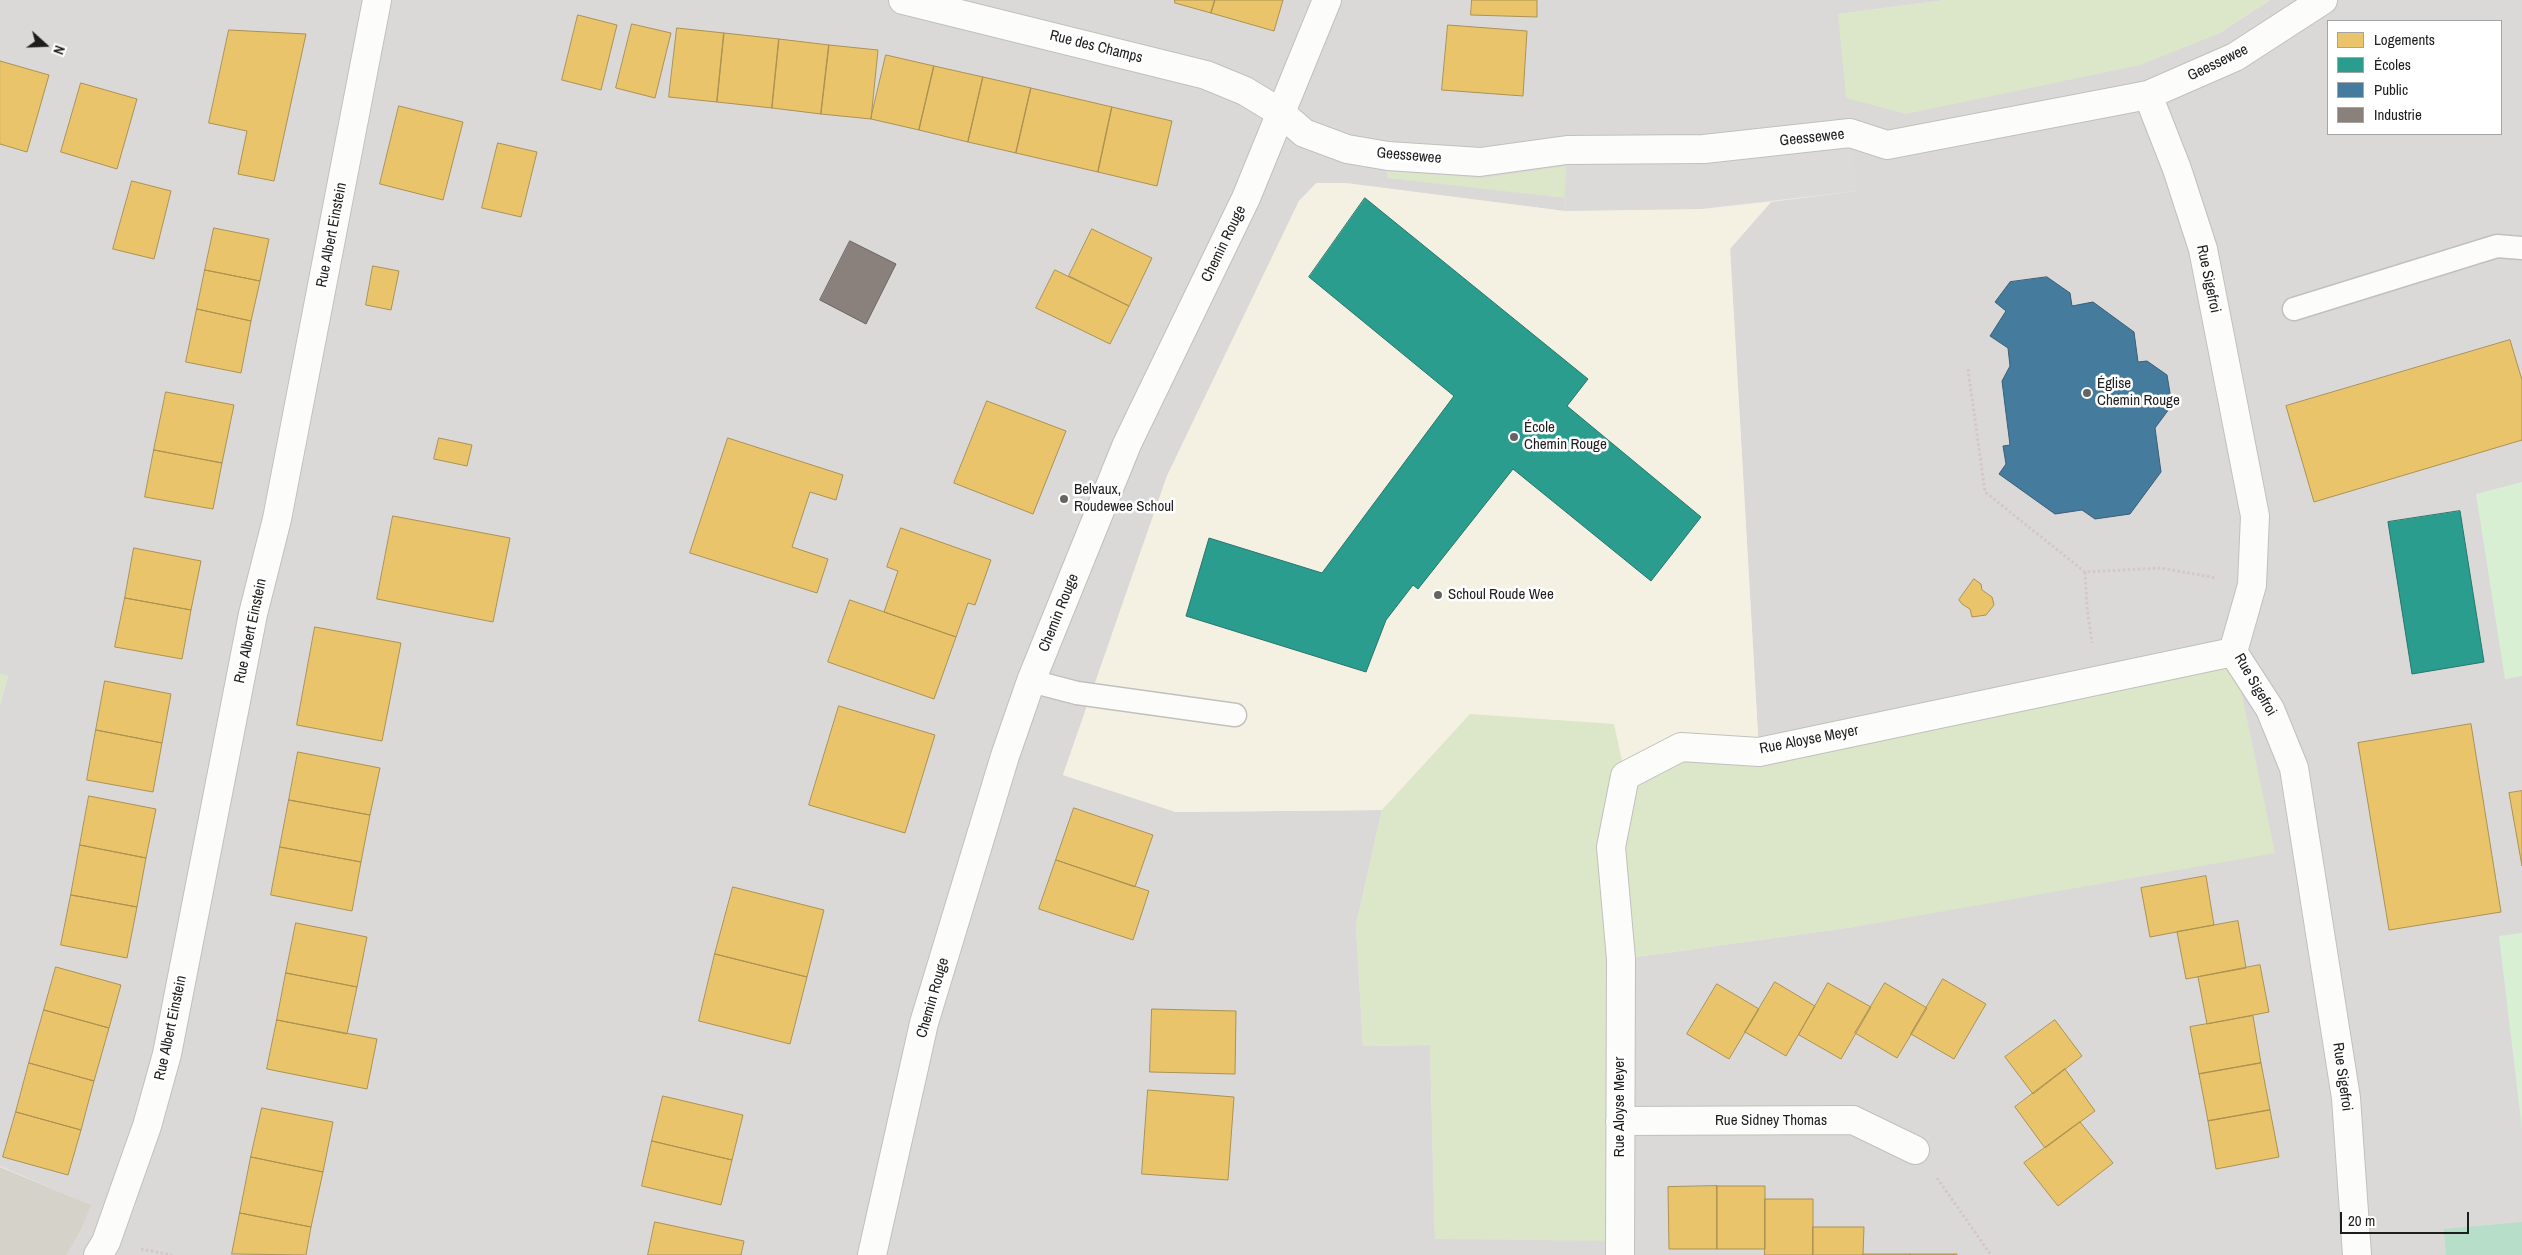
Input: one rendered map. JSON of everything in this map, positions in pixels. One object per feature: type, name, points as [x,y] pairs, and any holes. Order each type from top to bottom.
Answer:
[{"type":"street","name":"Rue Albert Einstein","points":[[98,1255],[106,1242],[148,1126],[167,1054],[253,614],[277,519],[377,0]]},
{"type":"street","name":"Rue des Champs","points":[[903,0],[1206,75],[1245,91],[1281,113]]},
{"type":"street","name":"Chemin Rouge","points":[[872,1255],[924,1023],[1005,756],[1031,681],[1127,444],[1246,198],[1327,0]]},
{"type":"street","name":"Geessewee","points":[[1281,113],[1304,133],[1347,149],[1388,156],[1480,162],[1567,150],[1704,149],[1850,134],[1887,145],[2148,95],[2235,57],[2323,0]]},
{"type":"street","name":"Rue Sigefroi","points":[[2148,95],[2177,169],[2203,249],[2255,516],[2252,585],[2234,652],[2270,709],[2294,768],[2346,1098],[2357,1255]]},
{"type":"street","name":"Rue Aloyse Meyer","points":[[1620,1255],[1621,959],[1611,847],[1626,776],[1681,747],[1759,752],[2234,652]]},
{"type":"street","name":"Rue Sidney Thomas","points":[[1620,1121],[1853,1120],[1915,1150]]},
{"type":"lane","points":[[2294,309],[2497,246],[2522,248]]},
{"type":"lane","points":[[1031,681],[1077,694],[1235,715]]},
{"type":"path","points":[[1968,369],[1985,492],[2085,572],[2162,568],[2252,585]]},
{"type":"path","points":[[2085,572],[2090,629]]},
{"type":"path","points":[[1915,1150],[1992,1255]]},
{"type":"shaded area","points":[[0,0],[1946,0],[1838,14],[2218,34],[2270,0],[2522,0],[2522,1255],[67,1255],[81,1230],[90,1205],[0,1166],[0,705],[8,676],[0,674]],"holes":[[[1567,150],[1857,191],[1771,202],[1730,248],[1759,752],[1854,927],[1621,959],[1435,1239],[1430,1045],[1363,1046],[1356,925],[1382,810],[1176,812],[1063,775],[1167,476],[1299,201],[1316,183],[1345,183],[1564,211]]]},
{"type":"shaded area","points":[[1850,133],[1857,191],[1701,209],[1564,211],[1567,150]]},
{"type":"shaded area","name":"Schoul Roude Wee","points":[[1317,183],[1345,183],[1564,211],[1701,209],[1771,202],[1730,249],[1759,752],[1625,776],[1470,714],[1382,810],[1176,812],[1063,775],[1167,476],[1299,201]]},
{"type":"shaded area","points":[[0,1167],[91,1205],[81,1230],[67,1255],[0,1255]]},
{"type":"green space","points":[[1946,0],[2270,0],[2218,34],[2140,65],[1906,114],[1846,98],[1838,14]]},
{"type":"green space","points":[[1566,166],[1565,198],[1387,178],[1387,171],[1482,178]]},
{"type":"green space","points":[[2522,482],[2522,676],[2505,679],[2476,494]]},
{"type":"green space","points":[[2233,652],[2275,853],[1854,927],[1621,959],[1620,1241],[1435,1239],[1430,1045],[1363,1046],[1356,925],[1382,810],[1470,714],[1614,724],[1625,775],[1681,747],[1759,752]]},
{"type":"green space","points":[[0,674],[8,676],[0,705]]},
{"type":"green space","points":[[2522,933],[2522,1129],[2499,936]]},
{"type":"green space","points":[[2522,1222],[2522,1255],[2446,1255],[2444,1229]]},
{"type":"building: Logements","points":[[1175,0],[1215,0],[1211,13],[1175,3]]},
{"type":"building: Logements","points":[[1215,0],[1283,0],[1274,31],[1211,13]]},
{"type":"building: Logements","points":[[1472,0],[1537,0],[1537,17],[1471,15]]},
{"type":"building: Logements","points":[[578,15],[617,25],[601,90],[562,80]]},
{"type":"building: Logements","points":[[632,24],[671,33],[655,98],[616,88]]},
{"type":"building: Logements","points":[[1448,25],[1527,31],[1523,96],[1442,90]]},
{"type":"building: Logements","points":[[677,28],[724,33],[717,102],[669,97]]},
{"type":"building: Logements","points":[[229,30],[306,34],[274,181],[238,174],[247,131],[209,123]]},
{"type":"building: Logements","points":[[724,33],[779,39],[772,108],[717,102]]},
{"type":"building: Logements","points":[[779,39],[829,45],[821,114],[772,108]]},
{"type":"building: Logements","points":[[829,45],[878,50],[871,119],[821,114]]},
{"type":"building: Logements","points":[[886,55],[934,66],[919,130],[871,119]]},
{"type":"building: Logements","points":[[0,61],[49,75],[27,152],[0,144]]},
{"type":"building: Logements","points":[[934,66],[983,77],[968,142],[919,130]]},
{"type":"building: Logements","points":[[983,77],[1031,88],[1016,153],[968,142]]},
{"type":"building: Logements","points":[[81,83],[137,99],[117,169],[61,152]]},
{"type":"building: Logements","points":[[1031,88],[1112,107],[1098,172],[1016,153]]},
{"type":"building: Logements","points":[[399,106],[463,122],[443,200],[380,184]]},
{"type":"building: Logements","points":[[1112,107],[1172,121],[1157,186],[1098,172]]},
{"type":"building: Logements","points":[[498,143],[537,152],[521,217],[482,208]]},
{"type":"building: Logements","points":[[132,181],[171,191],[154,259],[113,249]]},
{"type":"building: Logements","points":[[214,228],[269,239],[260,281],[205,270]]},
{"type":"building: Logements","points":[[1092,229],[1152,258],[1129,306],[1069,276]]},
{"type":"building: Logements","points":[[373,266],[399,271],[391,310],[366,305]]},
{"type":"building: Logements","points":[[205,270],[260,281],[251,321],[197,309]]},
{"type":"building: Logements","points":[[1055,270],[1129,306],[1110,344],[1036,308]]},
{"type":"building: Logements","points":[[197,309],[251,321],[241,373],[186,362]]},
{"type":"building: Logements","points":[[2510,340],[2522,380],[2522,440],[2314,502],[2286,406]]},
{"type":"building: Logements","points":[[166,392],[234,405],[222,463],[154,450]]},
{"type":"building: Logements","points":[[987,401],[1066,431],[1033,514],[954,483]]},
{"type":"building: Logements","points":[[439,438],[472,445],[467,466],[434,459]]},
{"type":"building: Logements","points":[[728,438],[843,475],[836,500],[810,492],[792,547],[828,559],[817,593],[690,553]]},
{"type":"building: Logements","points":[[154,450],[222,463],[213,509],[145,497]]},
{"type":"building: Logements","points":[[393,516],[510,538],[493,622],[377,599]]},
{"type":"building: Logements","points":[[901,528],[991,560],[975,605],[968,603],[956,637],[884,612],[898,571],[887,567]]},
{"type":"building: Logements","points":[[134,548],[201,561],[191,610],[125,598]]},
{"type":"building: Logements","points":[[1974,579],[1981,584],[1982,590],[1992,597],[1994,605],[1986,615],[1972,617],[1970,609],[1959,600]]},
{"type":"building: Logements","points":[[125,598],[191,610],[182,659],[115,647]]},
{"type":"building: Logements","points":[[850,600],[956,637],[934,699],[828,662]]},
{"type":"building: Logements","points":[[315,627],[401,643],[382,741],[297,725]]},
{"type":"building: Logements","points":[[105,681],[171,694],[162,743],[96,730]]},
{"type":"building: Logements","points":[[839,706],[935,735],[905,833],[809,805]]},
{"type":"building: Logements","points":[[2471,724],[2501,912],[2389,930],[2358,743]]},
{"type":"building: Logements","points":[[96,730],[162,743],[153,792],[87,780]]},
{"type":"building: Logements","points":[[298,752],[380,768],[370,815],[289,800]]},
{"type":"building: Logements","points":[[2522,791],[2522,866],[2509,793]]},
{"type":"building: Logements","points":[[89,796],[156,809],[146,858],[80,845]]},
{"type":"building: Logements","points":[[289,800],[370,815],[361,862],[280,847]]},
{"type":"building: Logements","points":[[1074,808],[1153,835],[1135,887],[1056,860]]},
{"type":"building: Logements","points":[[80,845],[146,858],[137,907],[71,895]]},
{"type":"building: Logements","points":[[280,847],[361,862],[352,911],[271,895]]},
{"type":"building: Logements","points":[[1056,860],[1149,891],[1133,940],[1039,909]]},
{"type":"building: Logements","points":[[2206,876],[2214,925],[2150,937],[2141,888]]},
{"type":"building: Logements","points":[[733,887],[824,910],[807,977],[715,954]]},
{"type":"building: Logements","points":[[71,895],[137,907],[127,958],[61,945]]},
{"type":"building: Logements","points":[[2238,921],[2246,968],[2186,979],[2177,932]]},
{"type":"building: Logements","points":[[296,923],[367,937],[357,987],[286,973]]},
{"type":"building: Logements","points":[[715,954],[807,977],[790,1044],[699,1021]]},
{"type":"building: Logements","points":[[2260,965],[2269,1012],[2207,1024],[2198,977]]},
{"type":"building: Logements","points":[[56,967],[121,985],[109,1028],[44,1010]]},
{"type":"building: Logements","points":[[286,973],[357,987],[347,1034],[277,1020]]},
{"type":"building: Logements","points":[[1943,979],[1986,1004],[1954,1059],[1911,1034]]},
{"type":"building: Logements","points":[[1775,982],[1815,1006],[1786,1056],[1745,1032]]},
{"type":"building: Logements","points":[[1828,983],[1871,1007],[1841,1059],[1799,1035]]},
{"type":"building: Logements","points":[[1885,983],[1927,1008],[1897,1058],[1855,1033]]},
{"type":"building: Logements","points":[[1717,984],[1759,1009],[1729,1059],[1687,1034]]},
{"type":"building: Logements","points":[[1152,1009],[1236,1011],[1235,1074],[1150,1072]]},
{"type":"building: Logements","points":[[44,1010],[109,1028],[94,1081],[29,1063]]},
{"type":"building: Logements","points":[[2253,1016],[2261,1063],[2199,1074],[2190,1027]]},
{"type":"building: Logements","points":[[277,1020],[377,1039],[367,1089],[267,1069]]},
{"type":"building: Logements","points":[[2055,1020],[2082,1056],[2033,1094],[2005,1057]]},
{"type":"building: Logements","points":[[29,1063],[94,1081],[81,1130],[16,1112]]},
{"type":"building: Logements","points":[[2261,1063],[2270,1110],[2208,1121],[2199,1074]]},
{"type":"building: Logements","points":[[2065,1069],[2095,1111],[2045,1148],[2015,1107]]},
{"type":"building: Logements","points":[[1148,1090],[1234,1097],[1228,1180],[1142,1174]]},
{"type":"building: Logements","points":[[663,1096],[743,1115],[732,1160],[652,1141]]},
{"type":"building: Logements","points":[[262,1108],[333,1122],[323,1172],[251,1157]]},
{"type":"building: Logements","points":[[2270,1110],[2279,1157],[2216,1169],[2208,1121]]},
{"type":"building: Logements","points":[[16,1112],[81,1130],[68,1175],[3,1157]]},
{"type":"building: Logements","points":[[2080,1122],[2113,1163],[2058,1206],[2024,1163]]},
{"type":"building: Logements","points":[[652,1141],[732,1160],[721,1205],[642,1186]]},
{"type":"building: Logements","points":[[251,1157],[323,1172],[311,1227],[240,1213]]},
{"type":"building: Logements","points":[[1717,1186],[1765,1186],[1765,1249],[1717,1249]]},
{"type":"building: Logements","points":[[1717,1186],[1717,1249],[1669,1249],[1668,1187]]},
{"type":"building: Logements","points":[[1765,1199],[1813,1199],[1813,1255],[1765,1255]]},
{"type":"building: Logements","points":[[240,1213],[311,1227],[306,1255],[232,1254]]},
{"type":"building: Logements","points":[[655,1222],[744,1241],[741,1255],[648,1255]]},
{"type":"building: Logements","points":[[1813,1227],[1864,1227],[1863,1255],[1813,1255]]},
{"type":"building: Logements","points":[[1910,1254],[1910,1255],[1863,1255]]},
{"type":"building: Logements","points":[[1957,1254],[1957,1255],[1910,1255]]},
{"type":"building: Écoles","name":"École Chemin Rouge","points":[[1365,198],[1588,379],[1567,406],[1701,517],[1651,581],[1513,469],[1418,589],[1413,585],[1386,620],[1366,672],[1186,616],[1209,538],[1322,573],[1454,396],[1309,277]]},
{"type":"building: Écoles","points":[[2460,511],[2484,662],[2412,674],[2388,522]]},
{"type":"building: Public","name":"Église Chemin Rouge","points":[[2047,277],[2070,293],[2072,306],[2093,302],[2134,332],[2138,362],[2147,361],[2167,375],[2172,405],[2155,428],[2161,472],[2130,514],[2095,519],[2082,510],[2055,514],[1999,474],[2006,464],[2003,446],[2010,445],[2002,381],[2010,366],[2008,348],[1990,336],[2006,311],[1995,302],[2010,282]]},
{"type":"building: Industrie","points":[[850,241],[896,264],[866,324],[820,300]]},
{"type":"place","name":"Église Chemin Rouge","points":[[2087,393]]},
{"type":"place","name":"École Chemin Rouge","points":[[1514,437]]},
{"type":"place","name":"Belvaux, Roudewee Schoul","points":[[1064,499]]},
{"type":"place","name":"Schoul Roude Wee","points":[[1438,595]]}]
